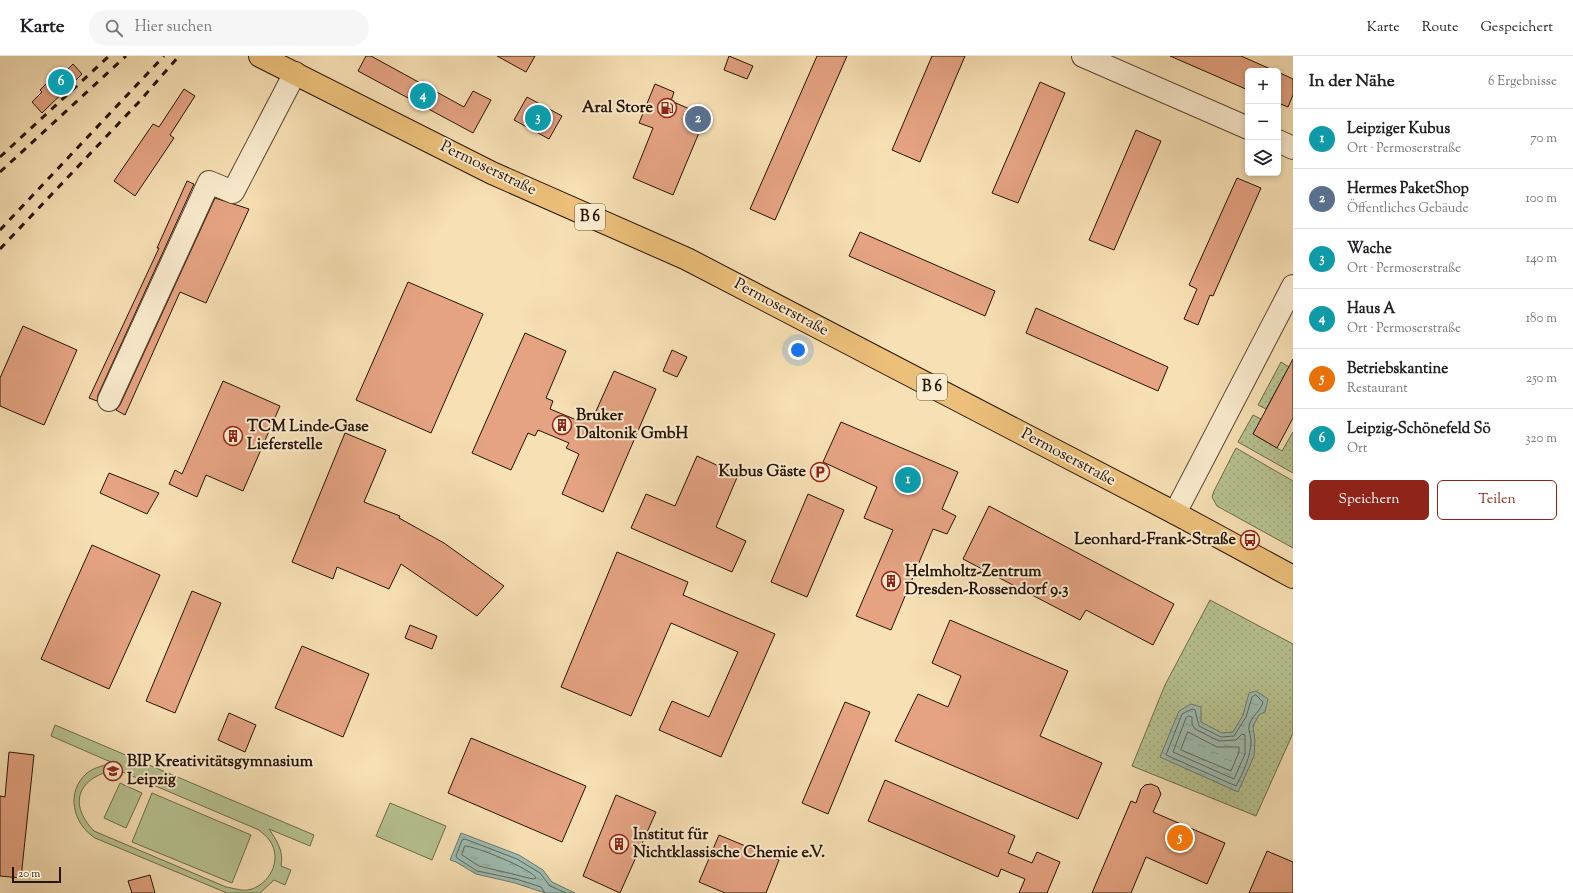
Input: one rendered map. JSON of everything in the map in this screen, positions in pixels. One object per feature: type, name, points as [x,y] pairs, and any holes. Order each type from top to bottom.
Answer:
[{"type":"main road","name":"Permoserstraße","points":[[260,56],[492,173],[687,259],[1176,513],[1293,577]]},
{"type":"street","points":[[1083,56],[1245,127]]},
{"type":"street","points":[[109,400],[210,182],[233,192],[295,73]]},
{"type":"street","points":[[1281,142],[1293,148]]},
{"type":"street","points":[[1176,513],[1293,286]]},
{"type":"green space","points":[[1281,362],[1289,367],[1266,409],[1258,405]]},
{"type":"green space","points":[[1253,415],[1261,419],[1253,434],[1282,451],[1293,432],[1293,473],[1238,442]]},
{"type":"green space","points":[[1236,448],[1293,481],[1293,548],[1217,506],[1212,497]]},
{"type":"green space","points":[[1210,600],[1293,644],[1293,733],[1256,816],[1132,766],[1165,685]]},
{"type":"green space","points":[[55,725],[314,835],[310,846],[269,829],[281,851],[281,866],[291,870],[285,885],[274,880],[260,893],[227,893],[95,838],[81,825],[77,816],[74,807],[76,789],[80,781],[87,773],[103,765],[113,763],[51,736]],"holes":[[[115,770],[259,830],[269,840],[274,848],[274,864],[268,878],[256,888],[248,890],[226,887],[94,831],[86,821],[81,811],[79,801],[85,785],[103,773]]]},
{"type":"green space","points":[[120,783],[142,793],[126,828],[104,818]]},
{"type":"green space","points":[[152,793],[251,835],[232,883],[132,842]]},
{"type":"green space","points":[[390,803],[446,826],[432,860],[376,836]]},
{"type":"water","points":[[1256,691],[1268,699],[1265,712],[1259,715],[1253,726],[1255,741],[1254,756],[1238,792],[1160,757],[1179,711],[1191,704],[1201,707],[1201,722],[1222,733],[1233,732],[1243,715],[1249,693]]},
{"type":"water","points":[[461,833],[519,855],[543,870],[552,882],[575,893],[545,893],[515,883],[476,874],[450,860]]},
{"type":"building","points":[[366,56],[371,56],[464,107],[473,91],[491,100],[473,133],[358,71]]},
{"type":"building","points":[[497,56],[535,56],[526,72]]},
{"type":"building","points":[[729,56],[753,66],[747,79],[724,70]]},
{"type":"building","points":[[817,56],[847,56],[775,220],[750,209]]},
{"type":"building","points":[[932,56],[965,56],[920,162],[892,150]]},
{"type":"building","points":[[1170,56],[1241,56],[1268,68],[1245,68],[1245,89]]},
{"type":"building","points":[[73,64],[82,74],[42,113],[32,102],[42,92],[40,90],[58,72],[62,75]]},
{"type":"building","points":[[1281,73],[1293,79],[1293,95],[1288,107],[1281,104]]},
{"type":"building","points":[[1040,82],[1065,93],[1018,203],[992,193]]},
{"type":"building","points":[[655,84],[674,92],[671,101],[706,116],[673,195],[633,178],[653,128],[639,123]]},
{"type":"building","points":[[184,89],[195,96],[170,135],[174,138],[135,196],[114,181],[153,124],[159,127]]},
{"type":"building","points":[[527,97],[562,116],[549,139],[514,120]]},
{"type":"building","points":[[1136,130],[1161,141],[1114,250],[1089,240]]},
{"type":"building","points":[[1237,178],[1261,188],[1213,296],[1210,295],[1198,325],[1184,319],[1197,289],[1189,285]]},
{"type":"building","points":[[187,181],[194,184],[98,395],[97,401],[89,398],[159,248],[157,248]]},
{"type":"building","points":[[215,198],[249,209],[206,303],[180,292],[125,415],[116,410],[120,405]]},
{"type":"building","points":[[860,232],[995,291],[985,316],[849,256]]},
{"type":"building","points":[[408,282],[483,314],[431,433],[356,400]]},
{"type":"building","points":[[1036,308],[1168,367],[1158,391],[1026,333]]},
{"type":"building","points":[[23,326],[77,350],[44,425],[0,406],[0,378]]},
{"type":"building","name":"Bruker Daltonik GmbH","points":[[525,333],[566,351],[546,398],[553,401],[550,409],[579,421],[582,415],[592,420],[614,371],[656,389],[603,512],[562,494],[579,454],[566,448],[569,443],[538,430],[535,436],[528,433],[511,470],[472,453]]},
{"type":"building","points":[[672,350],[687,357],[677,377],[663,371]]},
{"type":"building","points":[[1293,359],[1293,418],[1277,448],[1253,434]]},
{"type":"building","name":"TCM Linde-Gase Lieferstelle","points":[[223,381],[280,406],[243,491],[206,475],[197,497],[169,484],[175,470],[182,474]]},
{"type":"building","points":[[841,422],[958,472],[942,509],[956,516],[947,534],[933,529],[891,630],[856,616],[893,530],[864,518],[877,487],[823,462]]},
{"type":"building","points":[[345,433],[386,450],[364,502],[400,516],[399,518],[444,543],[504,586],[477,616],[401,564],[389,589],[337,567],[333,579],[292,562]]},
{"type":"building","points":[[697,456],[738,475],[716,527],[746,541],[732,572],[631,528],[646,494],[675,506]]},
{"type":"building","points":[[109,473],[159,493],[147,514],[100,493]]},
{"type":"building","points":[[808,494],[844,510],[807,597],[771,582]]},
{"type":"building","points":[[989,506],[1174,604],[1153,645],[1086,610],[1080,620],[963,559]]},
{"type":"building","points":[[92,545],[160,575],[109,689],[41,659]]},
{"type":"building","points":[[617,552],[688,582],[683,595],[775,634],[721,757],[659,730],[672,701],[709,717],[738,652],[671,623],[631,716],[561,687]]},
{"type":"building","points":[[192,591],[221,603],[175,713],[146,701]]},
{"type":"building","points":[[950,620],[1068,671],[1040,736],[1102,763],[1078,819],[895,741],[918,694],[948,707],[961,676],[932,663]]},
{"type":"building","points":[[410,625],[437,636],[432,649],[405,638]]},
{"type":"building","points":[[302,646],[369,674],[343,737],[275,708]]},
{"type":"building","points":[[845,702],[870,712],[828,814],[802,803]]},
{"type":"building","points":[[229,713],[256,725],[245,752],[218,740]]},
{"type":"building","points":[[471,738],[586,786],[562,842],[448,793]]},
{"type":"building","points":[[9,752],[34,755],[21,878],[0,876],[0,796],[5,797]]},
{"type":"building","points":[[885,780],[1015,836],[1008,853],[1032,863],[1037,852],[1060,862],[1047,893],[1019,893],[1025,879],[1001,869],[998,877],[868,821]]},
{"type":"building","points":[[1151,784],[1158,787],[1161,794],[1153,812],[1225,843],[1207,884],[1146,857],[1131,893],[1092,893],[1131,801],[1136,803],[1141,789],[1145,785]]},
{"type":"building","name":"Institut für Nichtklassische Chemie e.V.","points":[[616,795],[656,812],[620,893],[583,876]]},
{"type":"building","points":[[719,835],[779,860],[766,893],[725,893],[699,882]]},
{"type":"building","points":[[1267,851],[1293,862],[1293,893],[1249,893]]},
{"type":"building","points":[[150,875],[155,893],[132,893],[128,881]]},
{"type":"railway","points":[[0,157],[109,56]]},
{"type":"railway","points":[[0,172],[126,56]]},
{"type":"railway","points":[[0,230],[164,56]]},
{"type":"railway","points":[[0,249],[138,103],[179,56]]},
{"type":"place","name":"Leipzig-Schönefeld Sö","points":[[61,82]]},
{"type":"place","name":"Haus A","points":[[423,96]]},
{"type":"place","name":"Aral Store","points":[[667,108]]},
{"type":"place","name":"Wache","points":[[538,118]]},
{"type":"place","name":"Hermes PaketShop","points":[[698,119]]},
{"type":"place","name":"Bruker Daltonik GmbH","points":[[562,425]]},
{"type":"place","name":"TCM Linde-Gase Lieferstelle","points":[[233,436]]},
{"type":"place","name":"Kubus Gäste","points":[[820,472]]},
{"type":"place","name":"Leipziger Kubus","points":[[908,480]]},
{"type":"place","name":"Leonhard-Frank-Straße","points":[[1250,540]]},
{"type":"place","name":"Helmholtz-Zentrum Dresden-Rossendorf 9.3","points":[[891,581]]},
{"type":"place","name":"BIP Kreativitätsgymnasium Leipzig","points":[[113,771]]},
{"type":"place","name":"Betriebskantine","points":[[1180,838]]},
{"type":"place","name":"Institut für Nichtklassische Chemie e.V.","points":[[619,844]]}]
